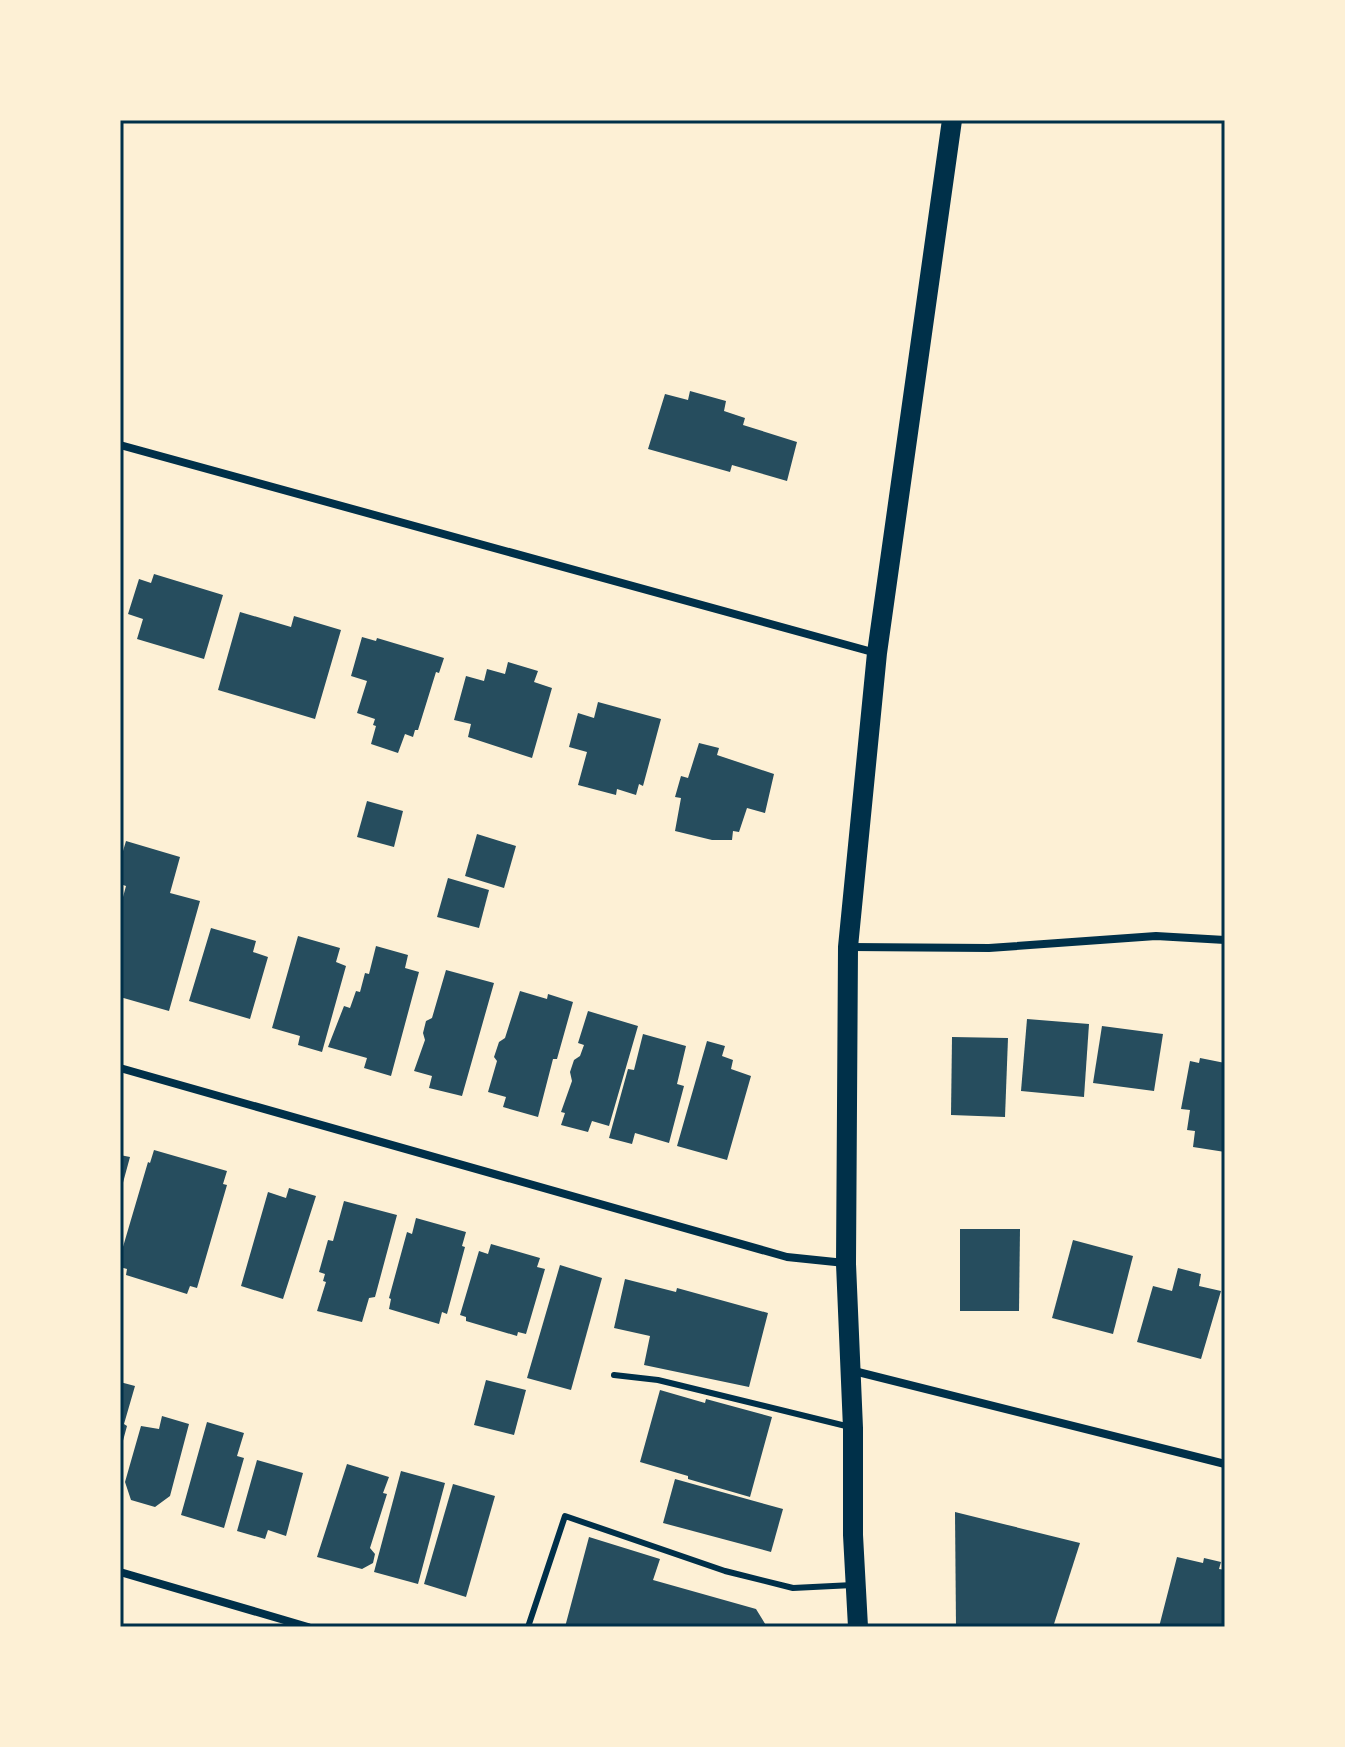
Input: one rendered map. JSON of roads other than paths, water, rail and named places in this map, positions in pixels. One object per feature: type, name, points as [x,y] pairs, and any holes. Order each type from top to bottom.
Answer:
[{"type":"main road","points":[[858,1627],[846,1264],[848,947],[877,653],[952,120]]},
{"type":"street","points":[[120,445],[877,653]]},
{"type":"street","points":[[848,947],[989,948],[1156,936],[1225,940]]},
{"type":"street","points":[[120,1068],[787,1257],[846,1264]]},
{"type":"street","points":[[850,1370],[1225,1464]]},
{"type":"street","points":[[120,1572],[308,1627]]},
{"type":"lane","points":[[614,1375],[658,1380],[853,1428]]},
{"type":"lane","points":[[528,1627],[565,1516],[725,1571],[793,1588],[856,1585]]}]
